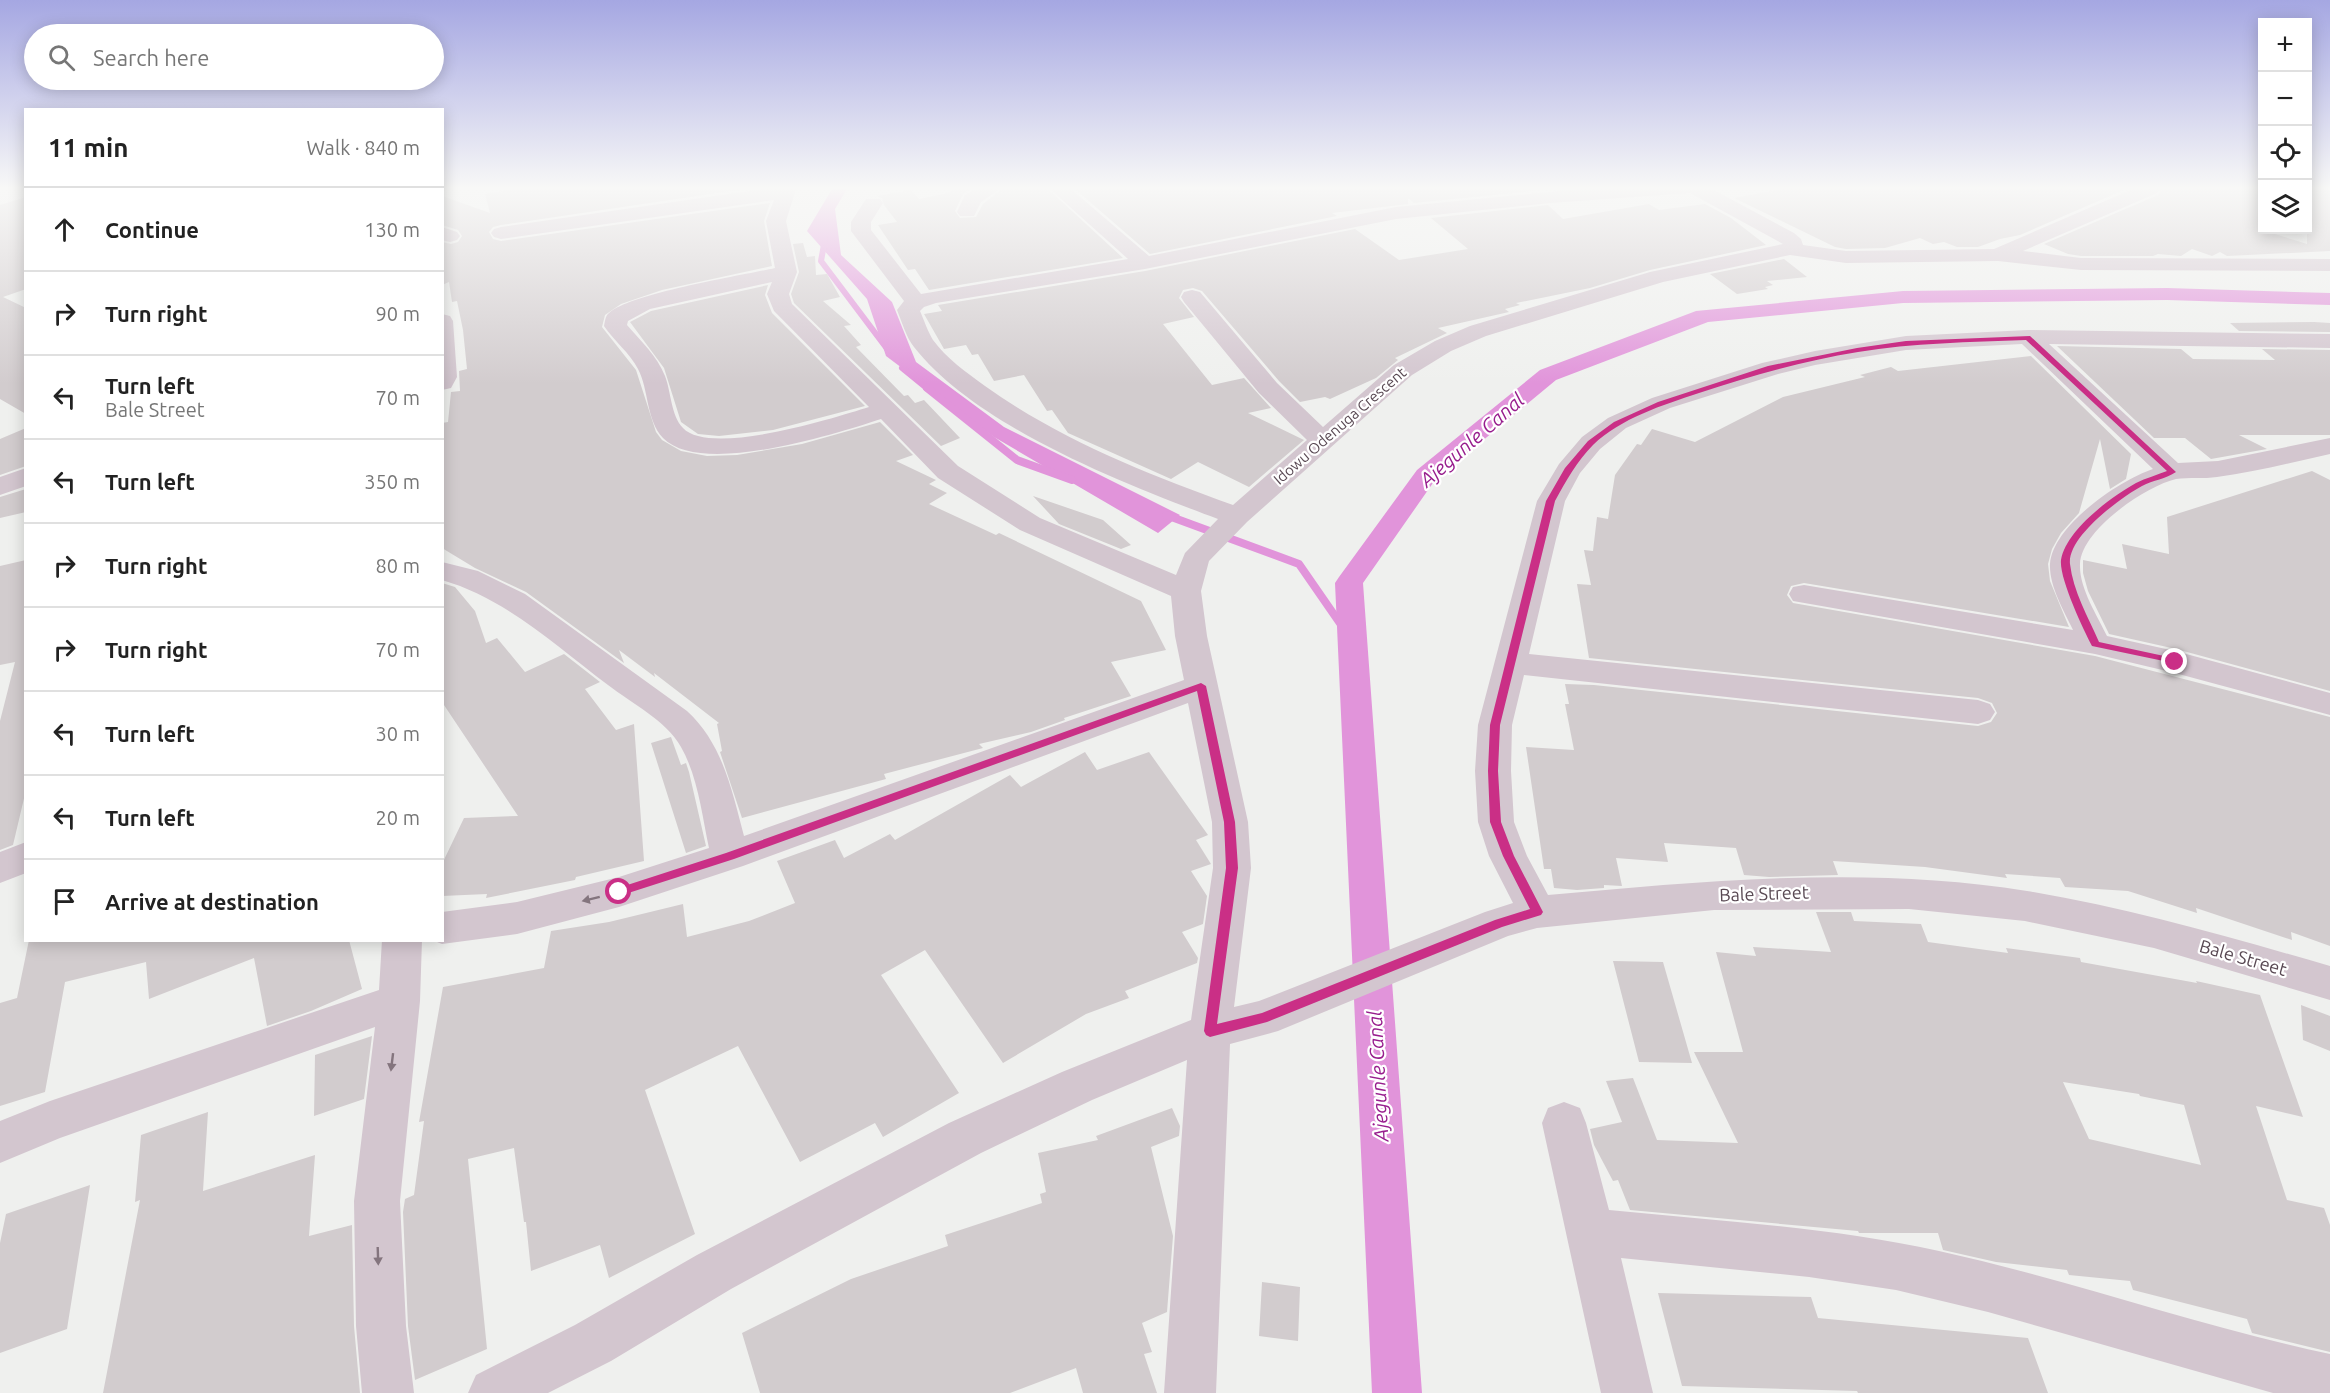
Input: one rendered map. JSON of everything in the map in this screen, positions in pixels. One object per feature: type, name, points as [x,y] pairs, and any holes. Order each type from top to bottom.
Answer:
[{"type":"street","points":[[782,254],[786,272],[778,294],[782,306],[948,472],[1030,524],[1191,575],[1191,636],[1230,822],[1232,868],[1210,1031],[1190,1393]]},
{"type":"street","points":[[882,254],[925,300]]},
{"type":"street","points":[[1135,254],[1145,263]]},
{"type":"street","points":[[1190,254],[925,300],[908,310],[909,317],[930,353],[952,376],[1030,425],[1229,523]]},
{"type":"street","name":"Idowu Odenuga Crescent","points":[[1191,575],[1229,523],[1403,370],[1443,346],[1478,331],[1658,277],[1766,254]]},
{"type":"street","name":"Idowu Odenuga Crescent","points":[[1831,254],[1856,257],[1998,255],[2081,264],[2124,265],[2330,265]]},
{"type":"street","points":[[786,272],[643,304],[617,318],[615,326],[650,369],[671,431],[680,441],[708,447],[804,435],[885,410]]},
{"type":"street","points":[[1192,297],[1268,388],[1322,440]]},
{"type":"street","points":[[2028,338],[2172,472]]},
{"type":"street","points":[[1537,912],[1508,856],[1496,822],[1493,771],[1495,725],[1551,501],[1568,470],[1591,443],[1617,423],[1661,403],[1771,368],[1906,343],[2028,338],[2330,341]]},
{"type":"street","points":[[444,358],[444,379]]},
{"type":"street","points":[[2095,644],[2072,590],[2065,562],[2071,542],[2098,513],[2140,484],[2172,472],[2199,471],[2252,463],[2330,446]]},
{"type":"street","points":[[0,487],[24,477]]},
{"type":"street","points":[[444,572],[473,580],[528,608],[666,712],[691,735],[705,763],[730,856]]},
{"type":"street","points":[[1804,594],[2095,644],[2175,662],[2330,704]]},
{"type":"street","points":[[1509,663],[1978,712]]},
{"type":"street","points":[[444,928],[517,918],[619,892],[730,856],[1201,686]]},
{"type":"street","points":[[0,867],[24,857]]},
{"type":"street","name":"Bale Street","points":[[494,1393],[593,1343],[714,1272],[965,1138],[1077,1086],[1210,1031],[1263,1018],[1499,923],[1537,912],[1714,896],[1814,893],[1909,894],[2025,906],[2154,932],[2330,983]]},
{"type":"street","points":[[388,1393],[381,1326],[376,1201],[399,1001],[402,942]]},
{"type":"street","points":[[0,1142],[50,1121],[399,1001]]},
{"type":"street","points":[[1564,1123],[1627,1393]]},
{"type":"street","points":[[1591,1232],[1846,1258],[1937,1275],[2045,1302],[2187,1346],[2330,1380]]},
{"type":"shaded area","points":[[827,254],[841,254],[892,302],[916,362],[1004,427],[1180,515],[1158,533],[994,437],[886,356],[867,299]]},
{"type":"building","points":[[0,254],[24,254],[24,290],[3,297],[24,307],[24,413],[0,399]]},
{"type":"building","points":[[444,254],[770,254],[772,266],[662,290],[621,304],[605,315],[602,327],[636,370],[656,432],[662,440],[681,451],[707,456],[737,455],[802,444],[880,422],[913,455],[896,461],[936,480],[929,484],[947,493],[929,504],[996,535],[999,533],[1141,601],[1166,650],[1111,662],[1131,696],[1064,718],[1065,720],[1031,732],[979,744],[983,748],[884,774],[886,779],[742,818],[720,752],[722,751],[717,724],[719,723],[654,673],[655,677],[619,650],[624,663],[526,592],[475,568],[444,549],[444,423],[448,422],[451,392],[460,391],[459,371],[467,369],[457,301],[452,302],[449,282],[444,284]]},
{"type":"building","points":[[795,254],[815,256],[816,275],[827,274],[840,297],[823,301],[851,325],[844,326],[861,345],[856,347],[904,396],[908,395],[915,403],[924,400],[960,438],[941,446],[794,303],[791,294],[799,272]]},
{"type":"building","points":[[897,254],[1119,254],[1123,258],[929,290],[915,269],[908,270]]},
{"type":"building","points":[[1230,254],[1390,254],[1399,260],[1437,254],[1724,254],[1650,270],[1590,288],[1516,303],[1520,305],[1505,309],[1509,312],[1438,328],[1447,333],[1395,358],[1398,360],[1376,378],[1330,399],[1325,397],[1300,402],[1279,381],[1202,291],[1193,288],[1183,290],[1179,298],[1194,317],[1163,324],[1212,385],[1244,378],[1271,408],[1248,413],[1304,440],[1249,487],[1198,462],[1171,479],[1068,433],[1052,410],[1047,411],[1024,375],[994,381],[978,354],[972,355],[966,345],[944,349],[924,314],[942,311],[938,305],[1145,271]]},
{"type":"building","points":[[2068,254],[2158,254],[2153,256],[2081,256]]},
{"type":"building","points":[[2158,254],[2184,254],[2181,256]]},
{"type":"building","points":[[2224,254],[2268,254],[2227,256]]},
{"type":"building","points":[[1784,259],[1807,277],[1767,281],[1773,285],[1765,287],[1768,289],[1737,294],[1710,274]]},
{"type":"building","points":[[768,285],[765,295],[772,313],[865,406],[773,430],[719,436],[698,434],[681,422],[664,368],[630,322],[651,311]]},
{"type":"building","points":[[2230,323],[2330,323],[2330,332],[2239,331]]},
{"type":"building","points":[[2057,346],[2181,349],[2193,359],[2275,360],[2262,349],[2330,350],[2330,435],[2239,435],[2267,449],[2211,459],[2185,438],[2154,438]]},
{"type":"building","points":[[2031,356],[2131,454],[2126,479],[2110,489],[2100,439],[2079,513],[2061,533],[2052,549],[2048,564],[2050,581],[2069,627],[1804,583],[1791,586],[1787,595],[1793,603],[2095,656],[2330,717],[2330,946],[2291,932],[2292,940],[2196,908],[2197,913],[2128,891],[2065,887],[2060,878],[2005,874],[2007,878],[1925,867],[1833,861],[1838,875],[1769,877],[1744,875],[1736,848],[1664,843],[1668,862],[1616,858],[1622,886],[1604,885],[1604,888],[1577,890],[1554,888],[1551,869],[1544,869],[1526,747],[1574,750],[1565,704],[1569,704],[1565,684],[1594,685],[1978,726],[1991,722],[1997,713],[1992,703],[1978,698],[1589,658],[1577,584],[1591,585],[1584,550],[1593,551],[1597,517],[1608,519],[1615,475],[1637,444],[1641,445],[1652,429],[1695,442],[1783,397],[1865,377],[1860,375],[1891,367],[1898,371]]},
{"type":"building","points":[[24,429],[24,467],[0,475],[0,439]]},
{"type":"building","points":[[2312,471],[2330,480],[2330,691],[2176,649],[2109,634],[2088,591],[2083,573],[2083,560],[2127,569],[2122,544],[2169,554],[2167,517]]},
{"type":"building","points":[[24,490],[24,512],[0,518],[0,497]]},
{"type":"building","points":[[1033,496],[1103,520],[1131,545],[1121,549],[1059,524]]},
{"type":"building","points":[[24,560],[24,798],[13,845],[0,850],[0,721],[15,662],[0,665],[0,566]]},
{"type":"building","points":[[444,584],[455,587],[475,611],[486,643],[497,638],[525,672],[564,654],[600,682],[585,689],[616,730],[634,724],[644,861],[576,877],[575,880],[486,898],[487,894],[444,896],[444,860],[464,818],[518,816],[444,705]]},
{"type":"building","points":[[671,737],[681,765],[686,763],[689,772],[706,846],[686,853],[651,743]]},
{"type":"building","points":[[1085,752],[1097,770],[1149,752],[1208,835],[1196,840],[1211,864],[1191,871],[1207,896],[1203,924],[1182,932],[1198,958],[1197,963],[1125,991],[1129,998],[1086,1014],[1003,1063],[925,950],[881,975],[959,1093],[883,1137],[875,1123],[800,1162],[738,1046],[645,1090],[695,1234],[609,1278],[600,1245],[531,1271],[514,1148],[468,1159],[487,1349],[415,1380],[408,1326],[403,1212],[405,1199],[414,1195],[424,1121],[419,1122],[443,987],[544,968],[551,931],[609,922],[683,904],[687,937],[749,921],[795,903],[777,861],[835,840],[844,858],[890,834],[895,840],[1010,775],[1021,787]]},
{"type":"building","points":[[1816,912],[1851,912],[1854,921],[1921,924],[1928,942],[2008,953],[2006,948],[2080,958],[2081,962],[2197,983],[2196,981],[2260,995],[2303,1117],[2256,1106],[2287,1200],[2324,1208],[2330,1225],[2330,1352],[2252,1333],[2247,1319],[2133,1290],[2130,1281],[2069,1275],[2067,1270],[1996,1262],[1943,1250],[1938,1233],[1859,1233],[1858,1231],[1630,1210],[1618,1180],[1613,1181],[1594,1145],[1590,1129],[1622,1122],[1606,1081],[1633,1078],[1657,1140],[1738,1143],[1694,1052],[1743,1052],[1716,952],[1756,956],[1753,947],[1831,952]],"holes":[[[2063,1082],[2139,1094],[2184,1105],[2201,1165],[2089,1139]]]},
{"type":"building","points":[[29,942],[350,942],[362,989],[311,1011],[267,1026],[254,958],[149,999],[146,962],[65,982],[45,1092],[0,1106],[0,1003],[17,998]]},
{"type":"building","points":[[1613,961],[1663,962],[1692,1063],[1639,1062]]},
{"type":"building","points":[[2301,1005],[2330,1016],[2330,1051],[2303,1040]]},
{"type":"building","points":[[372,1036],[364,1099],[314,1116],[315,1055]]},
{"type":"building","points":[[1172,1108],[1180,1126],[1179,1136],[1151,1147],[1173,1236],[1167,1312],[1142,1323],[1152,1352],[1144,1354],[1157,1393],[1083,1393],[1076,1368],[1010,1393],[760,1393],[742,1333],[851,1279],[948,1246],[945,1235],[1042,1203],[1040,1194],[1046,1192],[1038,1153],[1098,1140],[1096,1136]]},
{"type":"building","points":[[208,1112],[203,1191],[315,1155],[309,1236],[352,1225],[354,1326],[360,1393],[103,1393],[140,1200],[135,1202],[141,1135]]},
{"type":"building","points":[[90,1185],[67,1329],[0,1353],[0,1243],[6,1214]]},
{"type":"building","points":[[1262,1282],[1300,1287],[1298,1341],[1259,1336]]},
{"type":"building","points":[[1658,1293],[1811,1297],[1818,1318],[2028,1338],[2048,1393],[1858,1393],[1857,1391],[1682,1386]]},
{"type":"waterway","points":[[822,254],[821,261],[888,350]]},
{"type":"waterway","name":"Ajegunle Canal","points":[[1397,1393],[1349,583],[1426,475],[1548,375],[1704,316],[1903,297],[2167,294],[2330,299]]},
{"type":"waterway","points":[[902,368],[929,390]]},
{"type":"waterway","points":[[927,388],[1017,460],[1072,480]]},
{"type":"waterway","points":[[1166,515],[1299,564],[1353,642]]},
{"type":"route","points":[[619,892],[730,856],[1201,686],[1230,822],[1232,868],[1210,1031],[1263,1018],[1499,923],[1537,912],[1508,856],[1496,822],[1493,771],[1495,725],[1551,501],[1568,470],[1591,443],[1617,423],[1661,403],[1771,368],[1857,350],[1906,343],[2028,338],[2172,472],[2140,484],[2098,513],[2071,542],[2065,562],[2072,590],[2095,644],[2175,662]]}]
